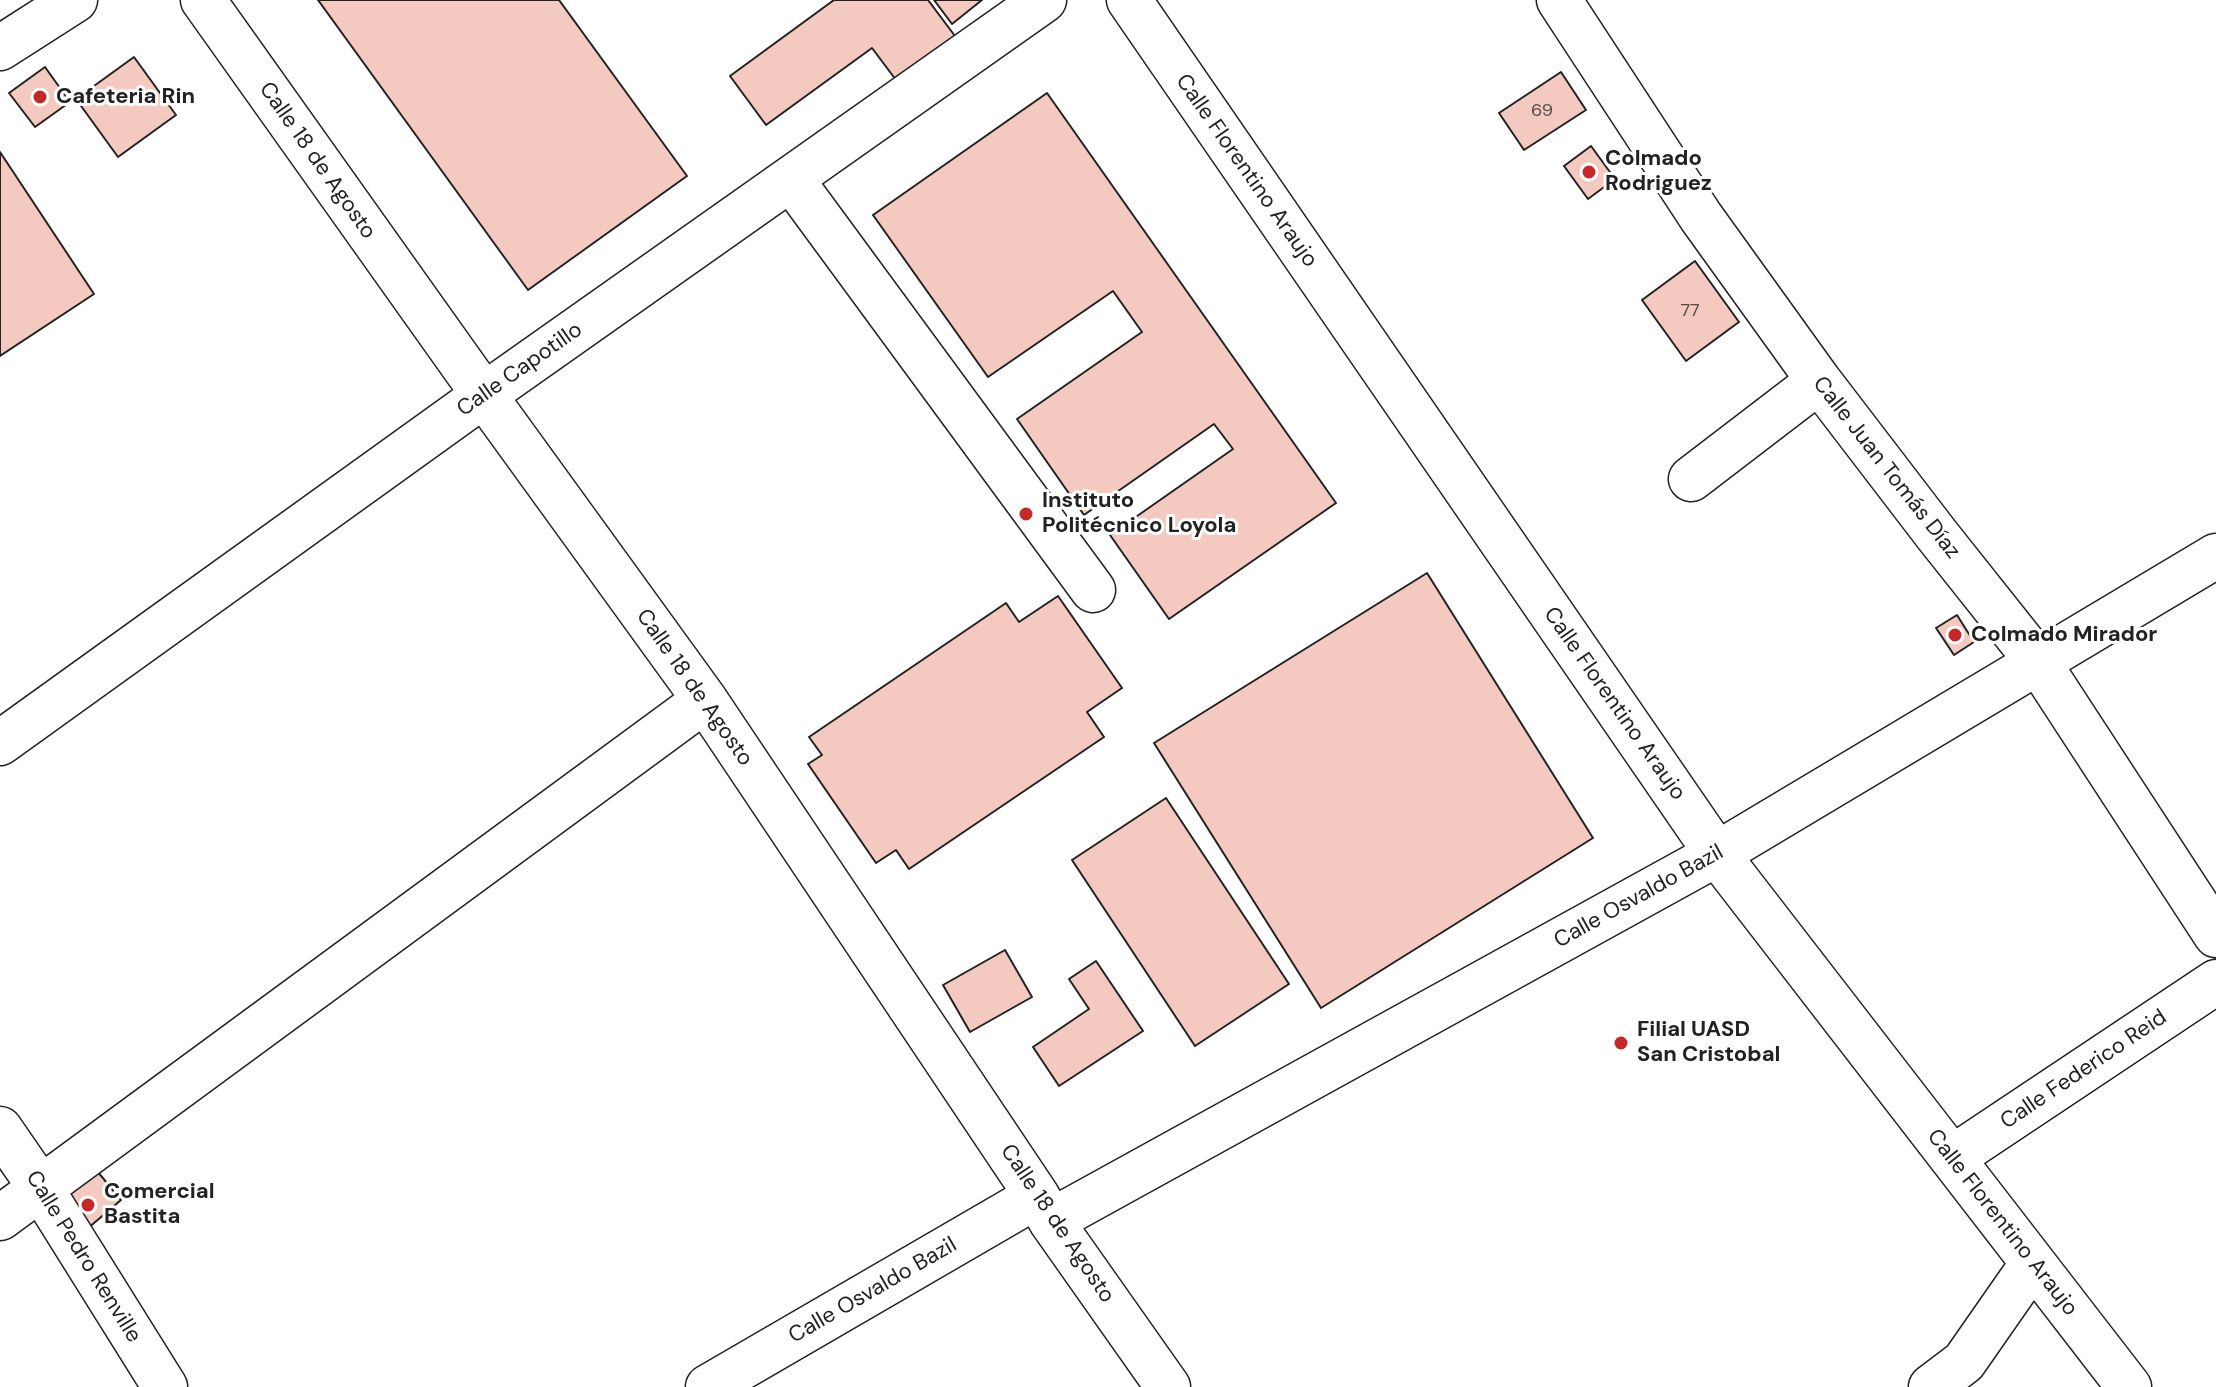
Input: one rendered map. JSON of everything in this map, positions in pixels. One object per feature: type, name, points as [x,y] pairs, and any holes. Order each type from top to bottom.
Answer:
[{"type":"street","points":[[0,48],[75,0]]},
{"type":"street","name":"Calle 18 de Agosto","points":[[203,0],[705,700],[1044,1208],[1168,1387]]},
{"type":"street","name":"Calle Capotillo","points":[[0,743],[484,395],[1044,0]]},
{"type":"street","name":"Calle Florentino Araujo","points":[[1129,0],[1717,854],[2129,1387]]},
{"type":"street","name":"Calle Juan Tomás Díaz","points":[[1559,0],[1701,217],[1819,381],[2038,662],[2216,935]]},
{"type":"street","points":[[791,179],[1093,590]]},
{"type":"street","points":[[1691,479],[1819,381]]},
{"type":"street","name":"Calle Osvaldo Bazil","points":[[708,1387],[1717,854],[2216,556]]},
{"type":"street","points":[[0,1218],[705,700]]},
{"type":"street","name":"Calle Federico Reid","points":[[1952,1158],[2216,982]]},
{"type":"street","name":"Calle Pedro Renville","points":[[0,1129],[40,1187],[165,1387]]},
{"type":"street","points":[[1931,1387],[1964,1362],[2033,1263]]},
{"type":"building","points":[[318,0],[559,0],[687,176],[528,290]]},
{"type":"building","points":[[834,0],[928,0],[955,36],[896,80],[872,48],[766,125],[730,76]]},
{"type":"building","points":[[934,0],[982,0],[952,24]]},
{"type":"building","points":[[134,57],[176,115],[118,157],[76,99]]},
{"type":"building","name":"Cafeteria Rin","points":[[45,67],[70,102],[35,127],[9,93]]},
{"type":"building","points":[[1561,72],[1586,110],[1524,150],[1499,113]]},
{"type":"building","points":[[1047,93],[1336,503],[1169,619],[1110,535],[1233,449],[1214,424],[1084,515],[1017,419],[1142,332],[1113,291],[988,377],[873,215]]},
{"type":"building","name":"Colmado Rodriguez","points":[[1591,146],[1615,179],[1588,199],[1564,166]]},
{"type":"building","points":[[0,152],[94,294],[0,356]]},
{"type":"building","points":[[1695,261],[1739,322],[1686,361],[1642,300]]},
{"type":"building","points":[[1427,573],[1593,838],[1321,1008],[1154,743]]},
{"type":"building","points":[[1058,596],[1122,688],[1087,712],[1104,737],[909,869],[896,850],[876,863],[808,764],[822,755],[809,737],[1006,603],[1019,622]]},
{"type":"building","name":"Colmado Mirador","points":[[1957,615],[1974,642],[1954,655],[1936,628]]},
{"type":"building","points":[[1166,798],[1289,984],[1195,1046],[1072,860]]},
{"type":"building","points":[[1005,950],[1032,997],[970,1032],[943,985]]},
{"type":"building","points":[[1096,961],[1143,1031],[1059,1086],[1033,1047],[1089,1009],[1069,979]]},
{"type":"building","name":"Comercial Bastita","points":[[93,1166],[121,1200],[80,1235],[62,1191]]},
{"type":"place","name":"Cafeteria Rin","points":[[40,97]]},
{"type":"place","name":"Colmado Rodriguez","points":[[1589,172]]},
{"type":"place","name":"Instituto Politécnico Loyola","points":[[1026,514]]},
{"type":"place","name":"Colmado Mirador","points":[[1955,635]]},
{"type":"place","name":"Filial UASD San Cristobal","points":[[1621,1043]]},
{"type":"place","name":"Comercial Bastita","points":[[88,1205]]}]
